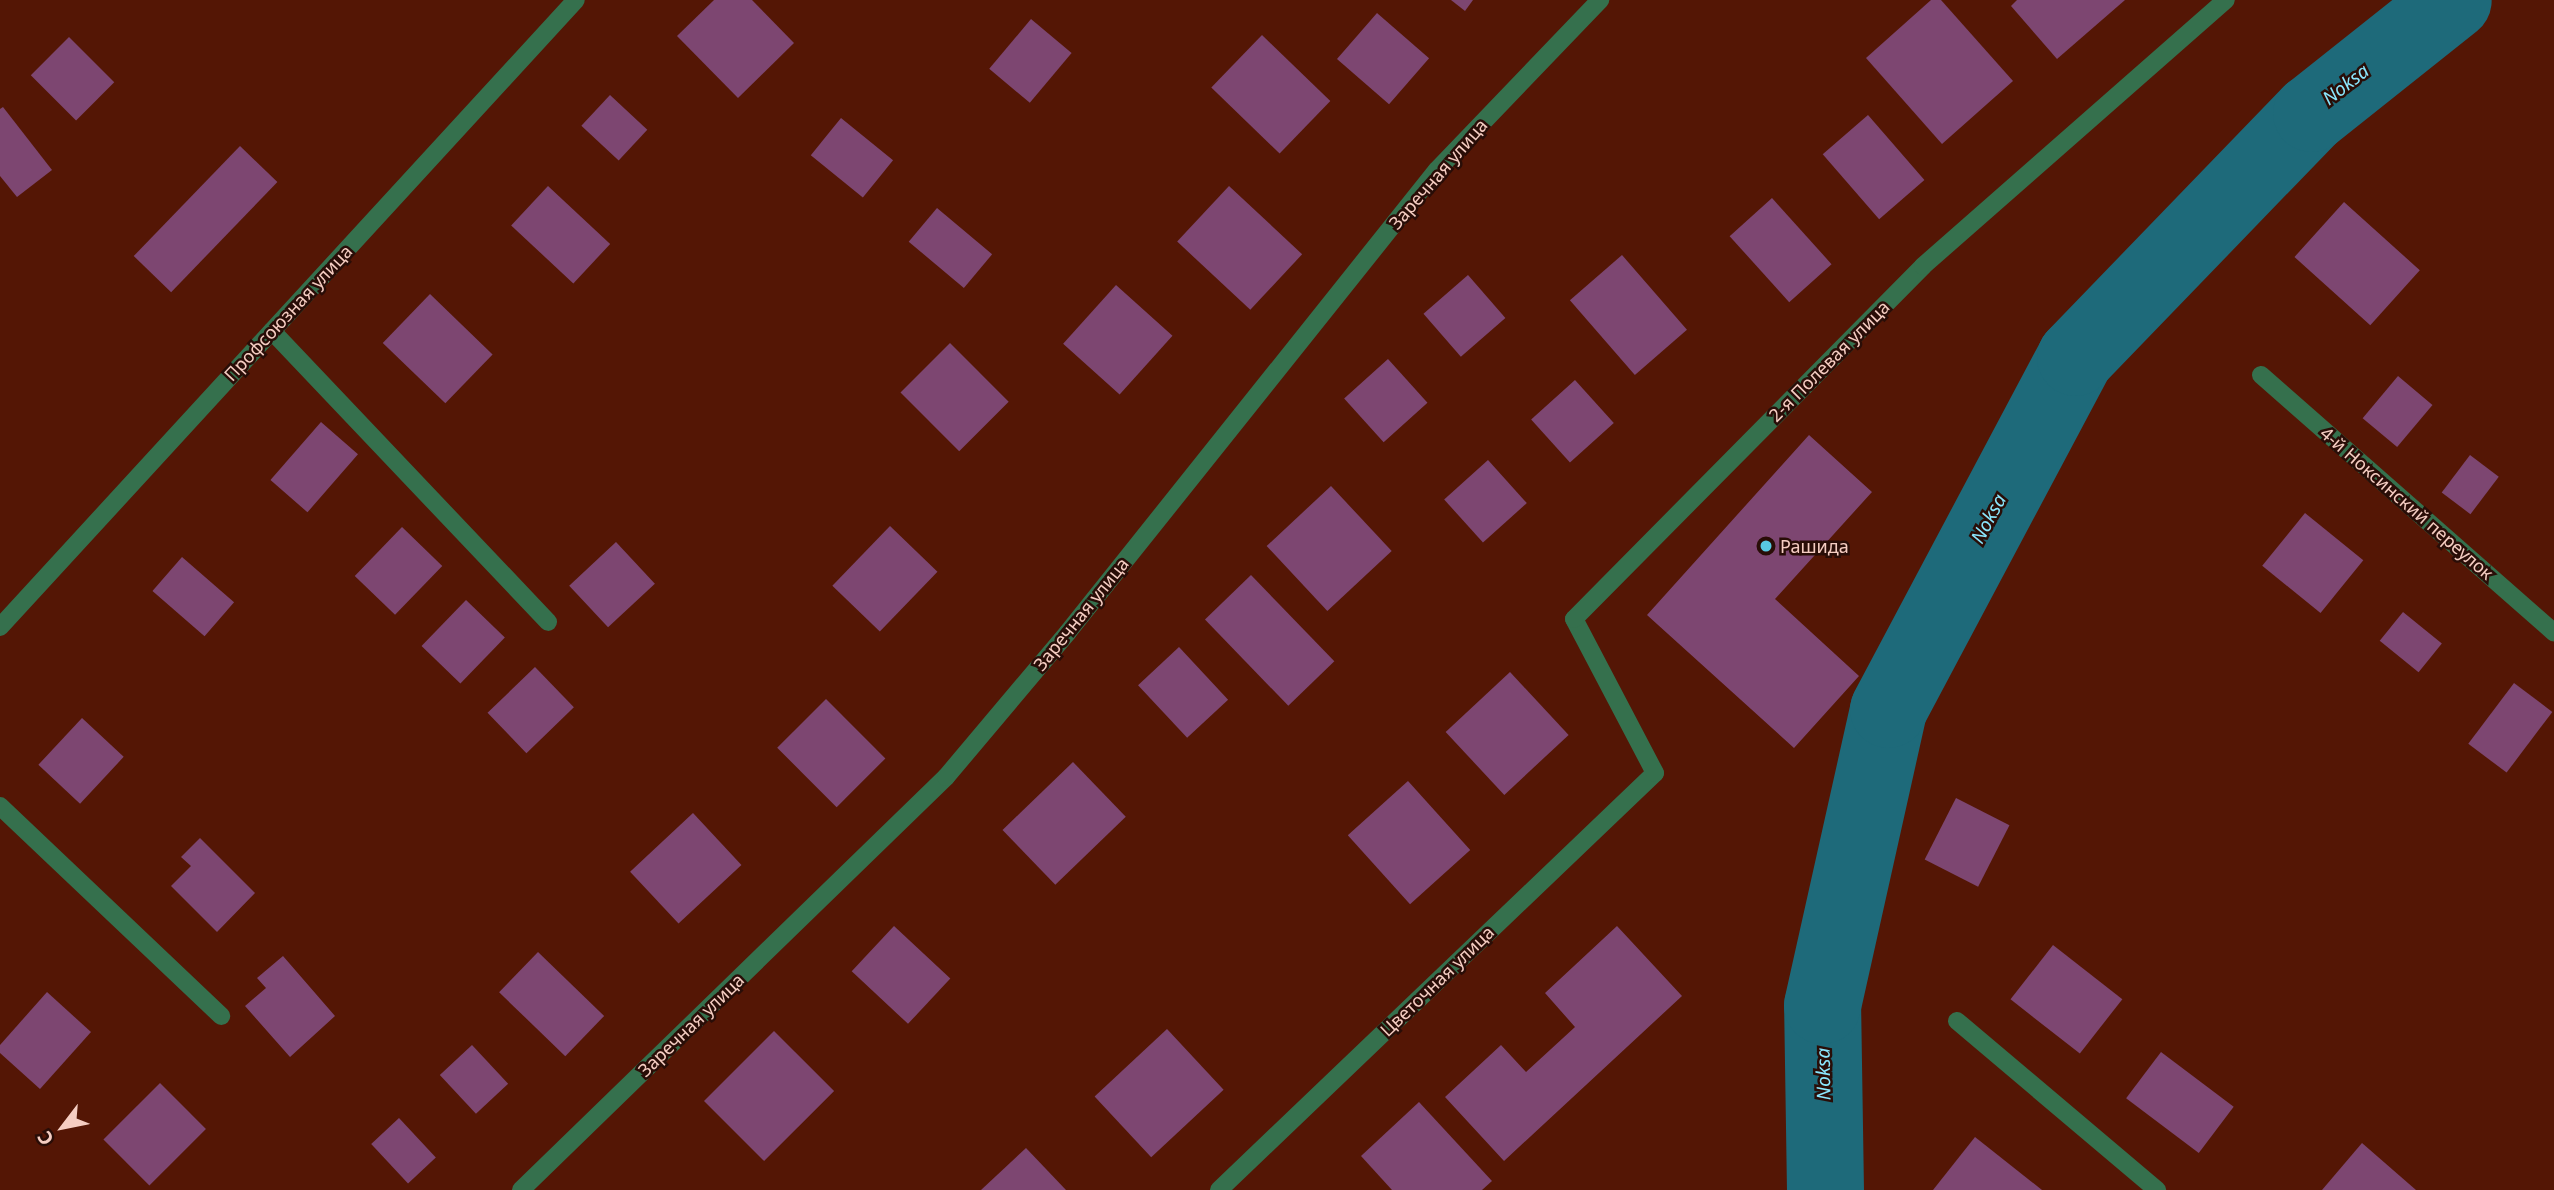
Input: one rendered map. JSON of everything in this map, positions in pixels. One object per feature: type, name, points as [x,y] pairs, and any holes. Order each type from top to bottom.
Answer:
[{"type":"street","name":"Профсоюзная улица","points":[[0,627],[576,0]]},
{"type":"street","name":"Заречная улица","points":[[520,1190],[946,777],[1068,632],[1437,170],[1600,0]]},
{"type":"street","name":"2-я Полевая улица","points":[[1655,773],[1574,618],[1923,267],[2226,0]]},
{"type":"street","points":[[272,331],[548,622]]},
{"type":"street","name":"4-й Ноксинский переулок","points":[[2260,375],[2554,632]]},
{"type":"street","name":"Цветочная улица","points":[[1219,1190],[1655,773]]},
{"type":"street","points":[[0,806],[221,1016]]},
{"type":"street","points":[[1957,1021],[2157,1190]]},
{"type":"building","points":[[714,0],[752,0],[794,43],[738,98],[677,36]]},
{"type":"building","points":[[1451,0],[1473,0],[1465,11]]},
{"type":"building","points":[[1931,0],[1941,0],[2013,81],[1942,144],[1866,58]]},
{"type":"building","points":[[2017,0],[2125,0],[2057,59],[2011,6]]},
{"type":"building","points":[[1377,13],[1429,58],[1389,104],[1337,59]]},
{"type":"building","points":[[1031,19],[1072,53],[1030,103],[989,69]]},
{"type":"building","points":[[1262,35],[1330,101],[1280,154],[1211,88]]},
{"type":"building","points":[[69,37],[114,82],[76,120],[31,75]]},
{"type":"building","points":[[610,95],[647,130],[619,160],[581,126]]},
{"type":"building","points":[[3,107],[52,170],[17,197],[0,176],[0,109]]},
{"type":"building","points":[[1868,115],[1924,180],[1879,219],[1823,154]]},
{"type":"building","points":[[841,118],[893,160],[863,197],[811,155]]},
{"type":"building","points":[[240,146],[277,182],[171,292],[134,256]]},
{"type":"building","points":[[548,186],[610,244],[573,283],[511,225]]},
{"type":"building","points":[[1229,186],[1302,254],[1250,310],[1177,242]]},
{"type":"building","points":[[1772,198],[1832,264],[1789,302],[1730,236]]},
{"type":"building","points":[[2344,202],[2420,270],[2370,325],[2294,257]]},
{"type":"building","points":[[937,208],[992,254],[964,288],[909,242]]},
{"type":"building","points":[[1622,255],[1687,330],[1635,375],[1570,300]]},
{"type":"building","points":[[1468,275],[1505,318],[1461,357],[1423,314]]},
{"type":"building","points":[[1116,285],[1172,336],[1120,395],[1063,344]]},
{"type":"building","points":[[430,294],[493,354],[445,403],[383,343]]},
{"type":"building","points":[[950,343],[1009,402],[959,451],[901,392]]},
{"type":"building","points":[[1388,359],[1427,403],[1384,442],[1344,398]]},
{"type":"building","points":[[2398,376],[2432,405],[2397,447],[2363,418]]},
{"type":"building","points":[[1575,380],[1614,423],[1570,463],[1531,419]]},
{"type":"building","points":[[321,422],[358,454],[307,512],[270,480]]},
{"type":"building","name":"Рашида","points":[[1809,435],[1872,492],[1775,599],[1859,676],[1794,748],[1647,615]]},
{"type":"building","points":[[2470,455],[2499,477],[2470,514],[2442,493]]},
{"type":"building","points":[[1488,460],[1527,503],[1483,543],[1444,499]]},
{"type":"building","points":[[1331,486],[1392,551],[1327,611],[1267,546]]},
{"type":"building","points":[[2305,513],[2363,560],[2320,613],[2262,566]]},
{"type":"building","points":[[890,526],[937,572],[880,632],[832,586]]},
{"type":"building","points":[[402,527],[442,566],[395,615],[355,576]]},
{"type":"building","points":[[616,542],[655,584],[608,627],[569,586]]},
{"type":"building","points":[[182,557],[234,602],[205,636],[152,591]]},
{"type":"building","points":[[1251,575],[1334,661],[1288,706],[1205,619]]},
{"type":"building","points":[[466,600],[505,638],[460,684],[422,646]]},
{"type":"building","points":[[2403,612],[2442,643],[2419,672],[2380,641]]},
{"type":"building","points":[[1179,647],[1228,700],[1187,738],[1138,685]]},
{"type":"building","points":[[535,667],[574,707],[526,753],[488,713]]},
{"type":"building","points":[[1510,672],[1569,735],[1504,795],[1446,732]]},
{"type":"building","points":[[2514,683],[2552,712],[2507,773],[2468,744]]},
{"type":"building","points":[[826,699],[885,758],[837,807],[777,748]]},
{"type":"building","points":[[82,718],[124,757],[80,804],[38,765]]},
{"type":"building","points":[[1073,762],[1126,817],[1055,885],[1003,830]]},
{"type":"building","points":[[1408,781],[1470,850],[1410,904],[1348,835]]},
{"type":"building","points":[[1956,798],[2009,825],[1978,887],[1925,859]]},
{"type":"building","points":[[693,813],[741,865],[679,924],[630,872]]},
{"type":"building","points":[[200,838],[255,893],[217,932],[171,886],[191,866],[181,857]]},
{"type":"building","points":[[894,926],[950,979],[908,1024],[852,971]]},
{"type":"building","points":[[1617,926],[1682,996],[1504,1161],[1445,1097],[1501,1045],[1526,1072],[1575,1027],[1545,993]]},
{"type":"building","points":[[2053,945],[2122,999],[2080,1054],[2011,999]]},
{"type":"building","points":[[538,952],[604,1016],[565,1056],[499,992]]},
{"type":"building","points":[[283,956],[335,1016],[290,1057],[245,1006],[266,988],[257,978]]},
{"type":"building","points":[[47,992],[91,1032],[40,1089],[0,1053],[0,1045]]},
{"type":"building","points":[[1167,1029],[1224,1090],[1151,1157],[1095,1097]]},
{"type":"building","points":[[774,1031],[834,1091],[764,1161],[704,1101]]},
{"type":"building","points":[[472,1045],[508,1084],[476,1114],[440,1075]]},
{"type":"building","points":[[2161,1052],[2234,1107],[2199,1153],[2126,1098]]},
{"type":"building","points":[[160,1083],[206,1129],[149,1186],[103,1140]]},
{"type":"building","points":[[1419,1102],[1492,1181],[1482,1190],[1392,1190],[1361,1156]]},
{"type":"building","points":[[399,1118],[436,1157],[408,1183],[371,1144]]},
{"type":"building","points":[[1975,1137],[2042,1190],[1933,1190]]},
{"type":"building","points":[[2362,1143],[2416,1190],[2322,1190]]},
{"type":"building","points":[[1026,1148],[1066,1190],[981,1190]]},
{"type":"waterway","name":"Noksa","points":[[1825,1190],[1822,1005],[1888,709],[2075,357],[2311,113],[2453,0]]},
{"type":"place","name":"Рашида","points":[[1766,546]]}]
